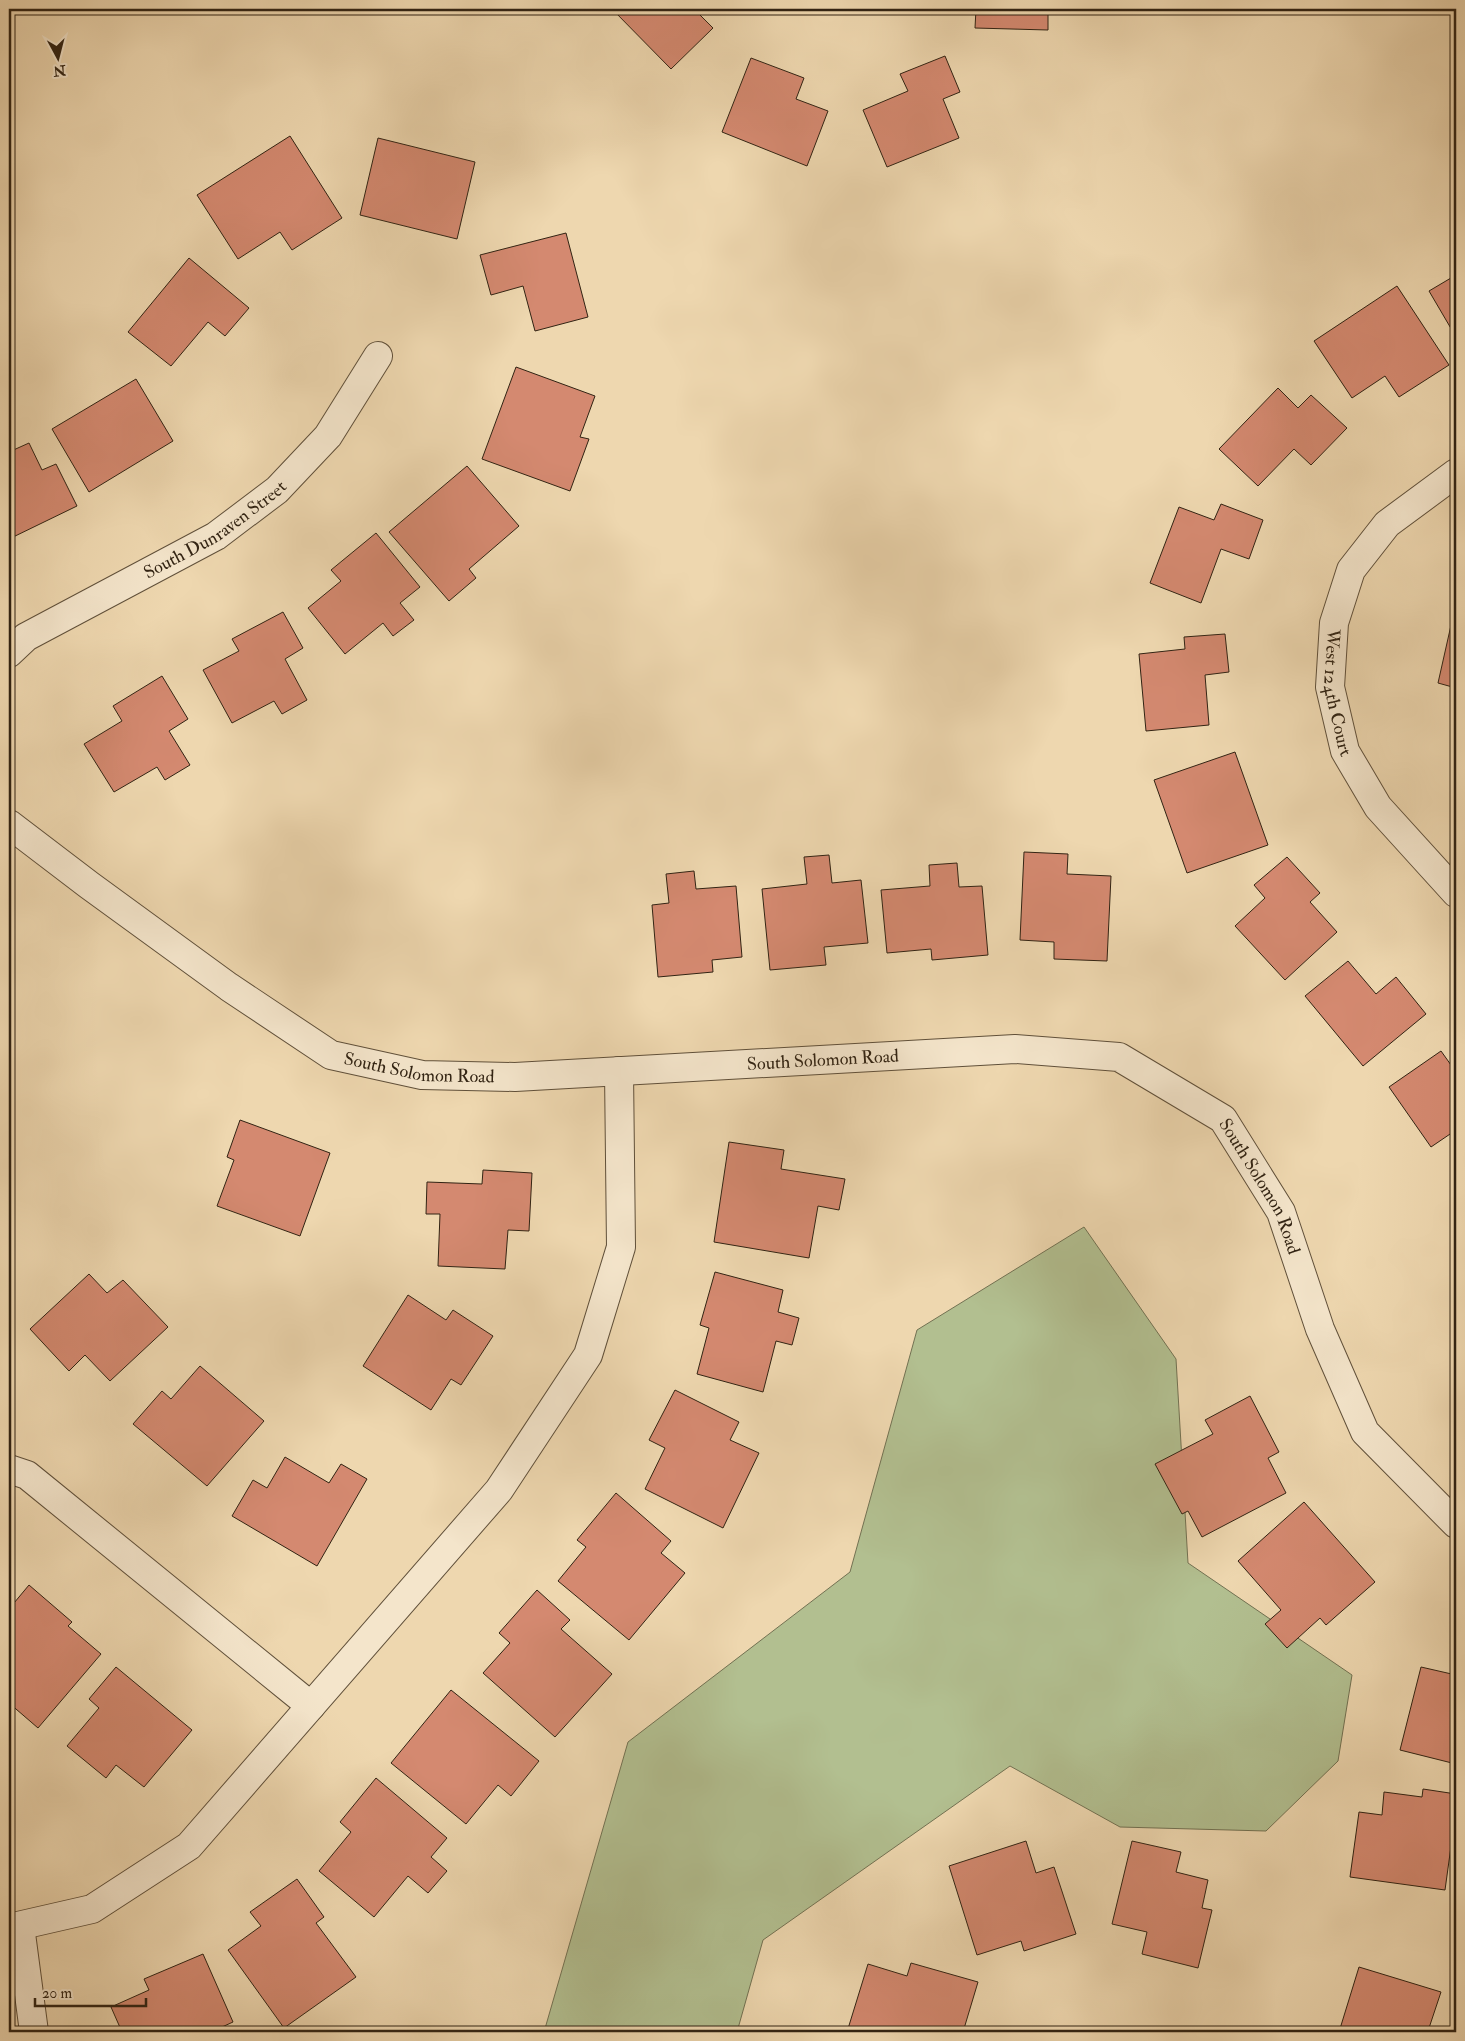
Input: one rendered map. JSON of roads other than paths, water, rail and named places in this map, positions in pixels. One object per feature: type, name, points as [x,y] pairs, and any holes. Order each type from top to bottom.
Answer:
[{"type":"street","name":"South Dunraven Street","points":[[9,654],[26,637],[216,536],[277,490],[328,436],[378,356]]},
{"type":"street","name":"West 124th Court","points":[[1456,473],[1387,524],[1351,570],[1334,624],[1330,687],[1345,751],[1378,807],[1456,892]]},
{"type":"street","name":"South Solomon Road","points":[[9,824],[229,987],[331,1055],[422,1075],[515,1077],[1015,1049],[1119,1057],[1223,1119],[1281,1212],[1320,1329],[1365,1432],[1456,1524]]},
{"type":"street","points":[[34,2032],[14,1927],[92,1909],[189,1846],[499,1490],[588,1355],[621,1247],[620,1071]]},
{"type":"street","points":[[9,1469],[27,1475],[311,1706]]}]
